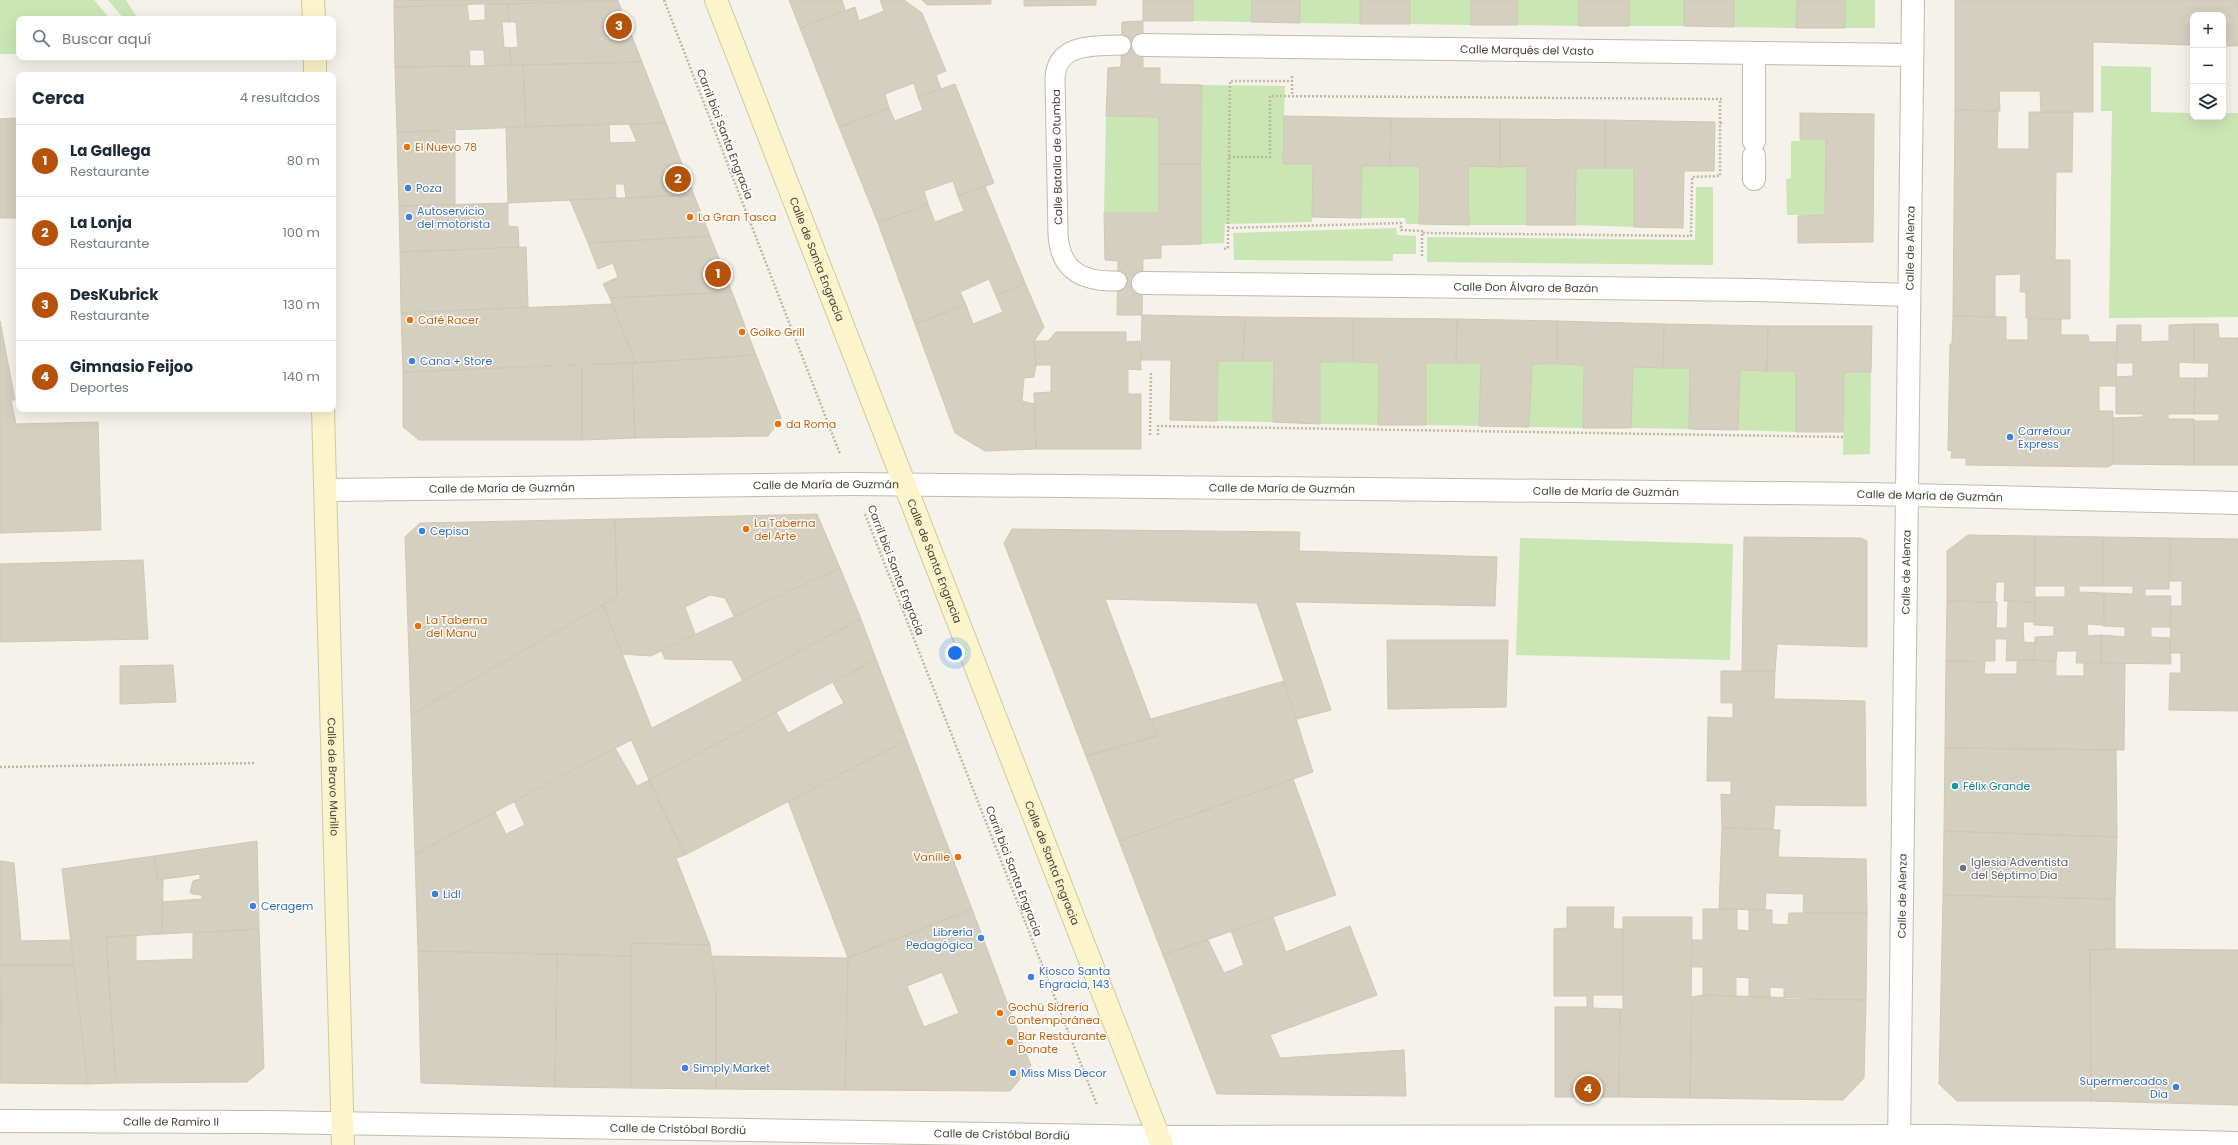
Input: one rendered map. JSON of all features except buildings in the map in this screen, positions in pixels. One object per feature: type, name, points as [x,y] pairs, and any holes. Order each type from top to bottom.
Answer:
[{"type":"main road","points":[[313,0],[314,16]]},
{"type":"main road","name":"Calle de Santa Engracia","points":[[716,0],[1160,1141]]},
{"type":"main road","points":[[315,60],[315,72]]},
{"type":"main road","name":"Calle de Bravo Murillo","points":[[323,412],[343,1145]]},
{"type":"street","name":"Calle de Alenza","points":[[1899,1141],[1913,0]]},
{"type":"street","name":"Calle Marqués del Vasto","points":[[1132,45],[1912,55]]},
{"type":"street","points":[[1754,54],[1754,179]]},
{"type":"street","name":"Calle Don Álvaro de Bazán","points":[[1143,282],[1754,290],[1909,295]]},
{"type":"street","name":"Calle de María de Guzmán","points":[[326,490],[854,484],[1906,495],[2238,503]]},
{"type":"street","name":"Calle de Ramiro II","points":[[0,1121],[342,1124]]},
{"type":"street","name":"Calle de Cristóbal Bordiú","points":[[342,1124],[1109,1136],[1160,1141],[1899,1141],[2238,1143]]},
{"type":"lane","name":"Calle Batalla de Otumba","points":[[1117,281],[1095,280],[1082,276],[1069,267],[1062,254],[1058,234],[1055,72],[1060,59],[1070,52],[1094,46],[1132,45]]},
{"type":"path","name":"Carril bici Santa Engracia","points":[[664,0],[829,428],[854,484],[1109,1136]]},
{"type":"path","points":[[1292,69],[1292,96]]},
{"type":"path","points":[[1224,249],[1228,248],[1230,81],[1292,81]]},
{"type":"path","points":[[1229,157],[1270,157],[1270,96],[1754,99]]},
{"type":"path","points":[[1228,228],[1401,223],[1401,230],[1422,230],[1422,234],[1691,236],[1692,177],[1720,176],[1720,99]]},
{"type":"path","points":[[1720,123],[1754,140]]},
{"type":"path","points":[[1150,434],[1151,372]]},
{"type":"path","points":[[1158,435],[1158,426],[1843,437]]},
{"type":"path","points":[[0,767],[254,763]]},
{"type":"green space","points":[[0,0],[94,0],[107,16],[16,16],[16,54],[0,54]]},
{"type":"green space","points":[[108,0],[126,0],[136,16],[121,16]]},
{"type":"green space","points":[[1193,0],[1252,0],[1251,22],[1193,21]]},
{"type":"green space","points":[[1300,0],[1360,0],[1360,24],[1300,23]]},
{"type":"green space","points":[[1410,0],[1471,0],[1471,25],[1410,24]]},
{"type":"green space","points":[[1518,0],[1579,0],[1579,26],[1517,25]]},
{"type":"green space","points":[[1629,0],[1684,0],[1684,26],[1629,26]]},
{"type":"green space","points":[[1734,0],[1797,0],[1796,28],[1734,27]]},
{"type":"green space","points":[[1845,0],[1875,0],[1875,28],[1845,28]]},
{"type":"green space","points":[[2101,66],[2151,67],[2151,112],[2190,113],[2190,120],[2226,120],[2226,113],[2238,113],[2238,317],[2109,318],[2112,111],[2101,111]]},
{"type":"green space","points":[[1202,85],[1285,86],[1284,116],[1313,164],[1312,222],[1225,224],[1224,243],[1201,244]]},
{"type":"green space","points":[[1106,116],[1159,117],[1159,213],[1104,213]]},
{"type":"green space","points":[[1800,139],[1826,139],[1825,215],[1787,215],[1786,179],[1791,178],[1791,141],[1800,141]]},
{"type":"green space","points":[[1362,166],[1420,166],[1419,224],[1406,224],[1405,218],[1361,218]]},
{"type":"green space","points":[[1468,166],[1527,166],[1527,225],[1469,225]]},
{"type":"green space","points":[[1576,168],[1634,168],[1634,227],[1575,225]]},
{"type":"green space","points":[[1696,187],[1713,187],[1713,265],[1427,262],[1427,237],[1695,240]]},
{"type":"green space","points":[[1396,228],[1397,235],[1416,236],[1416,254],[1393,254],[1393,261],[1234,260],[1233,233]]},
{"type":"green space","points":[[1218,361],[1274,361],[1273,422],[1217,421]]},
{"type":"green space","points":[[1320,362],[1379,363],[1378,425],[1320,424]]},
{"type":"green space","points":[[1426,363],[1481,363],[1479,426],[1426,425]]},
{"type":"green space","points":[[1532,364],[1584,365],[1583,428],[1529,427]]},
{"type":"green space","points":[[1633,367],[1690,368],[1689,429],[1631,428]]},
{"type":"green space","points":[[1740,370],[1796,371],[1796,432],[1738,430]]},
{"type":"green space","points":[[1844,372],[1871,372],[1870,454],[1843,455]]},
{"type":"green space","points":[[1520,538],[1733,544],[1730,660],[1516,655]]},
{"type":"place","name":"DesKubrick","points":[[619,26]]},
{"type":"place","name":"El Nuevo 78","points":[[407,147]]},
{"type":"place","name":"La Lonja","points":[[678,179]]},
{"type":"place","name":"Poza","points":[[408,188]]},
{"type":"place","name":"Autoservicio del motorista","points":[[409,217]]},
{"type":"place","name":"La Gran Tasca","points":[[690,217]]},
{"type":"place","name":"La Gallega","points":[[718,274]]},
{"type":"place","name":"Café Racer","points":[[410,320]]},
{"type":"place","name":"Goiko Grill","points":[[742,332]]},
{"type":"place","name":"Cana + Store","points":[[412,361]]},
{"type":"place","name":"da Roma","points":[[778,424]]},
{"type":"place","name":"Carrefour Express","points":[[2010,437]]},
{"type":"place","name":"La Taberna del Arte","points":[[746,529]]},
{"type":"place","name":"Cepisa","points":[[422,531]]},
{"type":"place","name":"La Taberna del Manu","points":[[418,626]]},
{"type":"place","name":"Félix Grande","points":[[1955,786]]},
{"type":"place","name":"Vanille","points":[[958,857]]},
{"type":"place","name":"Iglesia Adventista del Séptimo Día","points":[[1963,868]]},
{"type":"place","name":"Lidl","points":[[435,894]]},
{"type":"place","name":"Ceragem","points":[[253,906]]},
{"type":"place","name":"Librería Pedagógica","points":[[981,938]]},
{"type":"place","name":"Kiosco Santa Engracia, 143","points":[[1031,977]]},
{"type":"place","name":"Gochü Sidrería Contemporánea","points":[[1000,1013]]},
{"type":"place","name":"Bar Restaurante Donate","points":[[1010,1042]]},
{"type":"place","name":"Simply Market","points":[[685,1068]]},
{"type":"place","name":"Miss Miss Decor","points":[[1013,1073]]},
{"type":"place","name":"Supermercados Dia","points":[[2176,1087]]},
{"type":"place","name":"Gimnasio Feijoo","points":[[1588,1089]]}]
